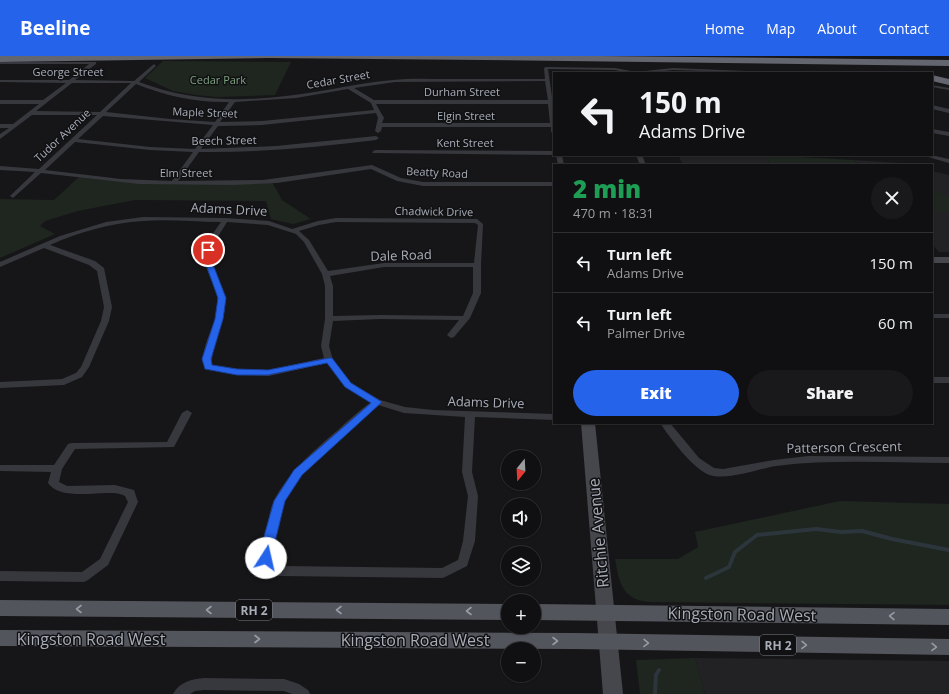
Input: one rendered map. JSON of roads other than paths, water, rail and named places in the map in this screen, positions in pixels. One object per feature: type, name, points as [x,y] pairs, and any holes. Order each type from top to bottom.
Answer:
[{"type":"highway","points":[[0,59],[268,56],[483,57],[949,63]]},
{"type":"highway","points":[[864,56],[949,58]]},
{"type":"highway","points":[[624,59],[882,71]]},
{"type":"highway","points":[[933,78],[949,82]]},
{"type":"main road","name":"Kingston Road West","points":[[0,608],[501,612]]},
{"type":"main road","name":"Kingston Road West","points":[[541,612],[949,617]]},
{"type":"main road","name":"Kingston Road West","points":[[0,638],[607,642],[949,647]]},
{"type":"street","points":[[0,63],[94,64],[0,137]]},
{"type":"street","name":"Tudor Avenue","points":[[13,196],[154,65]]},
{"type":"street","points":[[553,128],[546,68],[615,69],[631,72]]},
{"type":"street","points":[[645,72],[673,69],[746,72]]},
{"type":"street","name":"Cedar Street","points":[[136,82],[166,94],[195,99],[233,100],[299,96],[348,87],[395,81],[548,80]]},
{"type":"street","name":"George Street","points":[[0,81],[136,82]]},
{"type":"street","points":[[933,86],[949,89]]},
{"type":"street","points":[[348,87],[373,102],[381,118],[376,138],[372,167]]},
{"type":"street","points":[[126,91],[151,89]]},
{"type":"street","points":[[174,182],[233,100]]},
{"type":"street","points":[[0,102],[45,102]]},
{"type":"street","name":"Durham Street","points":[[373,102],[550,102]]},
{"type":"street","points":[[933,107],[949,111]]},
{"type":"street","name":"Maple Street","points":[[32,113],[100,114],[170,122],[217,124],[262,123],[378,111]]},
{"type":"street","name":"Elgin Street","points":[[380,125],[552,125]]},
{"type":"street","points":[[0,126],[14,126]]},
{"type":"street","points":[[933,130],[949,134]]},
{"type":"street","name":"Beech Street","points":[[73,140],[142,148],[196,151],[246,150],[376,138]]},
{"type":"street","name":"Kent Street","points":[[375,152],[553,152]]},
{"type":"street","points":[[928,156],[949,161]]},
{"type":"street","name":"Elm Street","points":[[0,168],[40,170],[113,180],[263,182],[372,167]]},
{"type":"street","name":"Beatty Road","points":[[372,167],[399,180],[423,184],[553,184]]},
{"type":"street","name":"Adams Drive","points":[[0,265],[74,232],[106,224],[143,219],[225,220],[269,223],[292,231],[308,241],[326,274],[329,286],[329,319],[325,346],[329,360],[348,385],[377,402],[404,410],[470,415],[553,417]]},
{"type":"street","points":[[225,220],[208,250],[208,262],[222,298],[219,319],[207,359],[208,367],[237,372],[268,372],[329,360]]},
{"type":"street","name":"Chadwick Drive","points":[[292,231],[318,223],[336,220],[477,221],[481,225],[477,265],[477,293],[466,318],[451,335]]},
{"type":"street","points":[[0,386],[64,382],[79,376],[85,367],[105,321],[108,307],[101,270],[92,263],[44,245]]},
{"type":"street","points":[[933,260],[949,260]]},
{"type":"street","name":"Dale Road","points":[[326,274],[384,265],[477,265]]},
{"type":"street","points":[[933,316],[949,316]]},
{"type":"street","points":[[329,319],[388,317],[466,318]]},
{"type":"street","points":[[933,380],[949,380]]},
{"type":"street","points":[[377,402],[366,410],[298,472],[280,501],[267,547],[266,558],[270,565],[280,571],[443,573],[463,563],[469,541],[473,496],[468,472],[470,415]]},
{"type":"street","points":[[0,576],[84,577],[104,562],[133,502],[130,493],[115,489],[66,490],[53,483],[57,468],[72,446],[170,445],[187,413]]},
{"type":"street","name":"Ritchie Avenue","points":[[588,424],[613,694]]},
{"type":"street","name":"Patterson Crescent","points":[[666,424],[695,460],[711,471],[723,473],[774,463],[808,459],[949,460]]},
{"type":"street","points":[[0,468],[57,468]]},
{"type":"street","points":[[180,694],[192,685],[204,684],[284,685],[294,688],[302,694]]},
{"type":"waterway","points":[[706,578],[729,567],[735,552],[757,535],[816,529],[841,532],[862,531],[892,539],[949,550]]},
{"type":"waterway","points":[[655,694],[656,675],[659,670]]},
{"type":"park label","name":"Cedar Park","points":[[218,79]]}]
